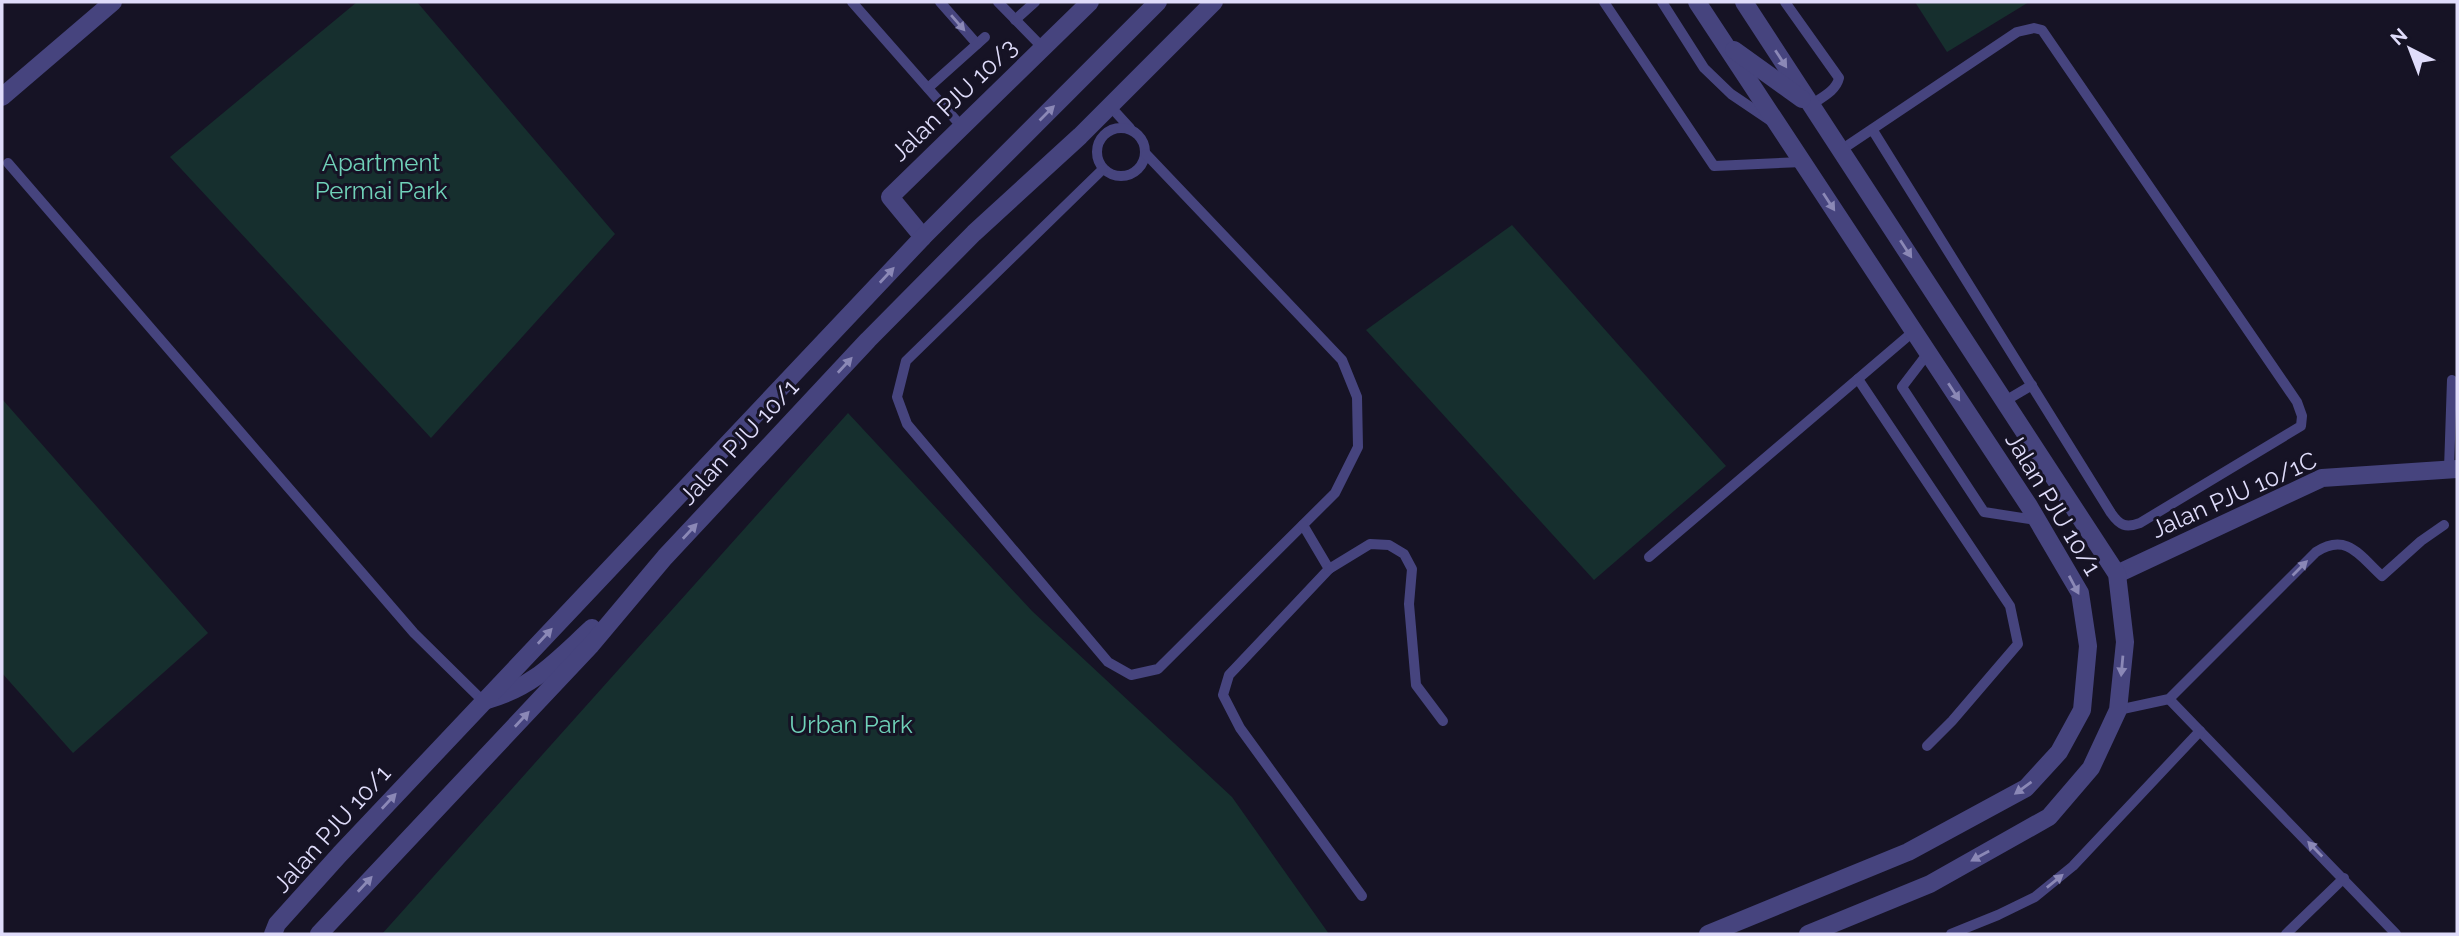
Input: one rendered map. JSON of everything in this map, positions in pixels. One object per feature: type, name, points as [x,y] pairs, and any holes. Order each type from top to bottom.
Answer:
[{"type":"street","points":[[2,97],[113,2]]},
{"type":"street","name":"Jalan PJU 10/3","points":[[923,237],[890,197],[1090,2]]},
{"type":"street","name":"Jalan PJU 10/1","points":[[272,931],[483,701],[923,237],[1158,2]]},
{"type":"street","name":"Jalan PJU 10/1","points":[[319,934],[591,645],[665,557],[867,340],[1214,2]]},
{"type":"street","name":"Jalan PJU 10/1","points":[[1697,2],[2037,520],[2080,593],[2088,646],[2082,710],[2060,752],[2026,788],[1908,852],[1708,934]]},
{"type":"street","name":"Jalan PJU 10/1","points":[[1747,3],[2117,574],[2125,642],[2118,710],[2091,768],[2049,817],[1930,884],[1808,934]]},
{"type":"street","points":[[1726,44],[1811,105]]},
{"type":"street","name":"Jalan PJU 10/1C","points":[[2117,574],[2322,478],[2453,469]]},
{"type":"street","points":[[483,701],[502,696],[543,674],[665,557]]},
{"type":"lane","points":[[852,2],[962,127]]},
{"type":"lane","points":[[928,88],[981,41],[940,2]]},
{"type":"lane","points":[[998,2],[1043,48]]},
{"type":"lane","points":[[1016,20],[1035,2]]},
{"type":"lane","points":[[1604,2],[1714,166],[1803,162]]},
{"type":"lane","points":[[1662,2],[1704,68],[1731,94],[1783,130]]},
{"type":"lane","points":[[1785,2],[1839,78],[1831,91],[1811,105]]},
{"type":"lane","points":[[1841,150],[2017,32],[2034,28],[2042,30],[2297,402],[2302,416],[2301,426],[2140,523],[2129,527],[2122,526],[1872,130]]},
{"type":"lane","points":[[1103,169],[906,360],[897,397],[907,424],[1108,662],[1131,675],[1158,669],[1335,493],[1358,447],[1357,397],[1342,360],[1146,154],[1142,138],[1109,105]]},
{"type":"lane","points":[[1097,154],[1101,138],[1106,132],[1113,128],[1130,128]]},
{"type":"lane","points":[[1080,135],[1097,154],[1103,169],[1117,176],[1140,169],[1146,154]]},
{"type":"lane","points":[[8,163],[414,633],[483,701]]},
{"type":"lane","points":[[1649,557],[1914,331]]},
{"type":"lane","points":[[1928,353],[1902,387],[1984,512],[2037,520]]},
{"type":"lane","points":[[1858,379],[2010,606],[2018,644],[1927,746]]},
{"type":"lane","points":[[2452,380],[2453,469]]},
{"type":"lane","points":[[2005,401],[2032,385]]},
{"type":"lane","points":[[1303,525],[1329,569]]},
{"type":"lane","points":[[2118,710],[2169,699],[2316,552],[2334,543],[2351,547],[2382,576],[2433,531],[2444,525]]},
{"type":"lane","points":[[1362,896],[1240,727],[1223,695],[1229,675],[1329,569],[1370,544],[1389,544],[1404,554],[1412,569],[1409,604],[1416,685],[1443,721]]},
{"type":"lane","points":[[2169,699],[2396,934]]},
{"type":"lane","points":[[1951,934],[2035,897],[2073,866],[2200,731]]},
{"type":"lane","points":[[2286,934],[2344,878]]},
{"type":"green space","name":"Apartment Permai Park","points":[[357,2],[417,2],[615,234],[431,438],[170,157]]},
{"type":"green space","points":[[1915,2],[2029,2],[1947,52]]},
{"type":"green space","points":[[1512,225],[1726,466],[1594,580],[1366,330]]},
{"type":"green space","points":[[2,399],[208,633],[73,753],[2,673]]},
{"type":"green space","name":"Urban Park","points":[[848,413],[1032,611],[1232,797],[1329,934],[382,934]]}]
